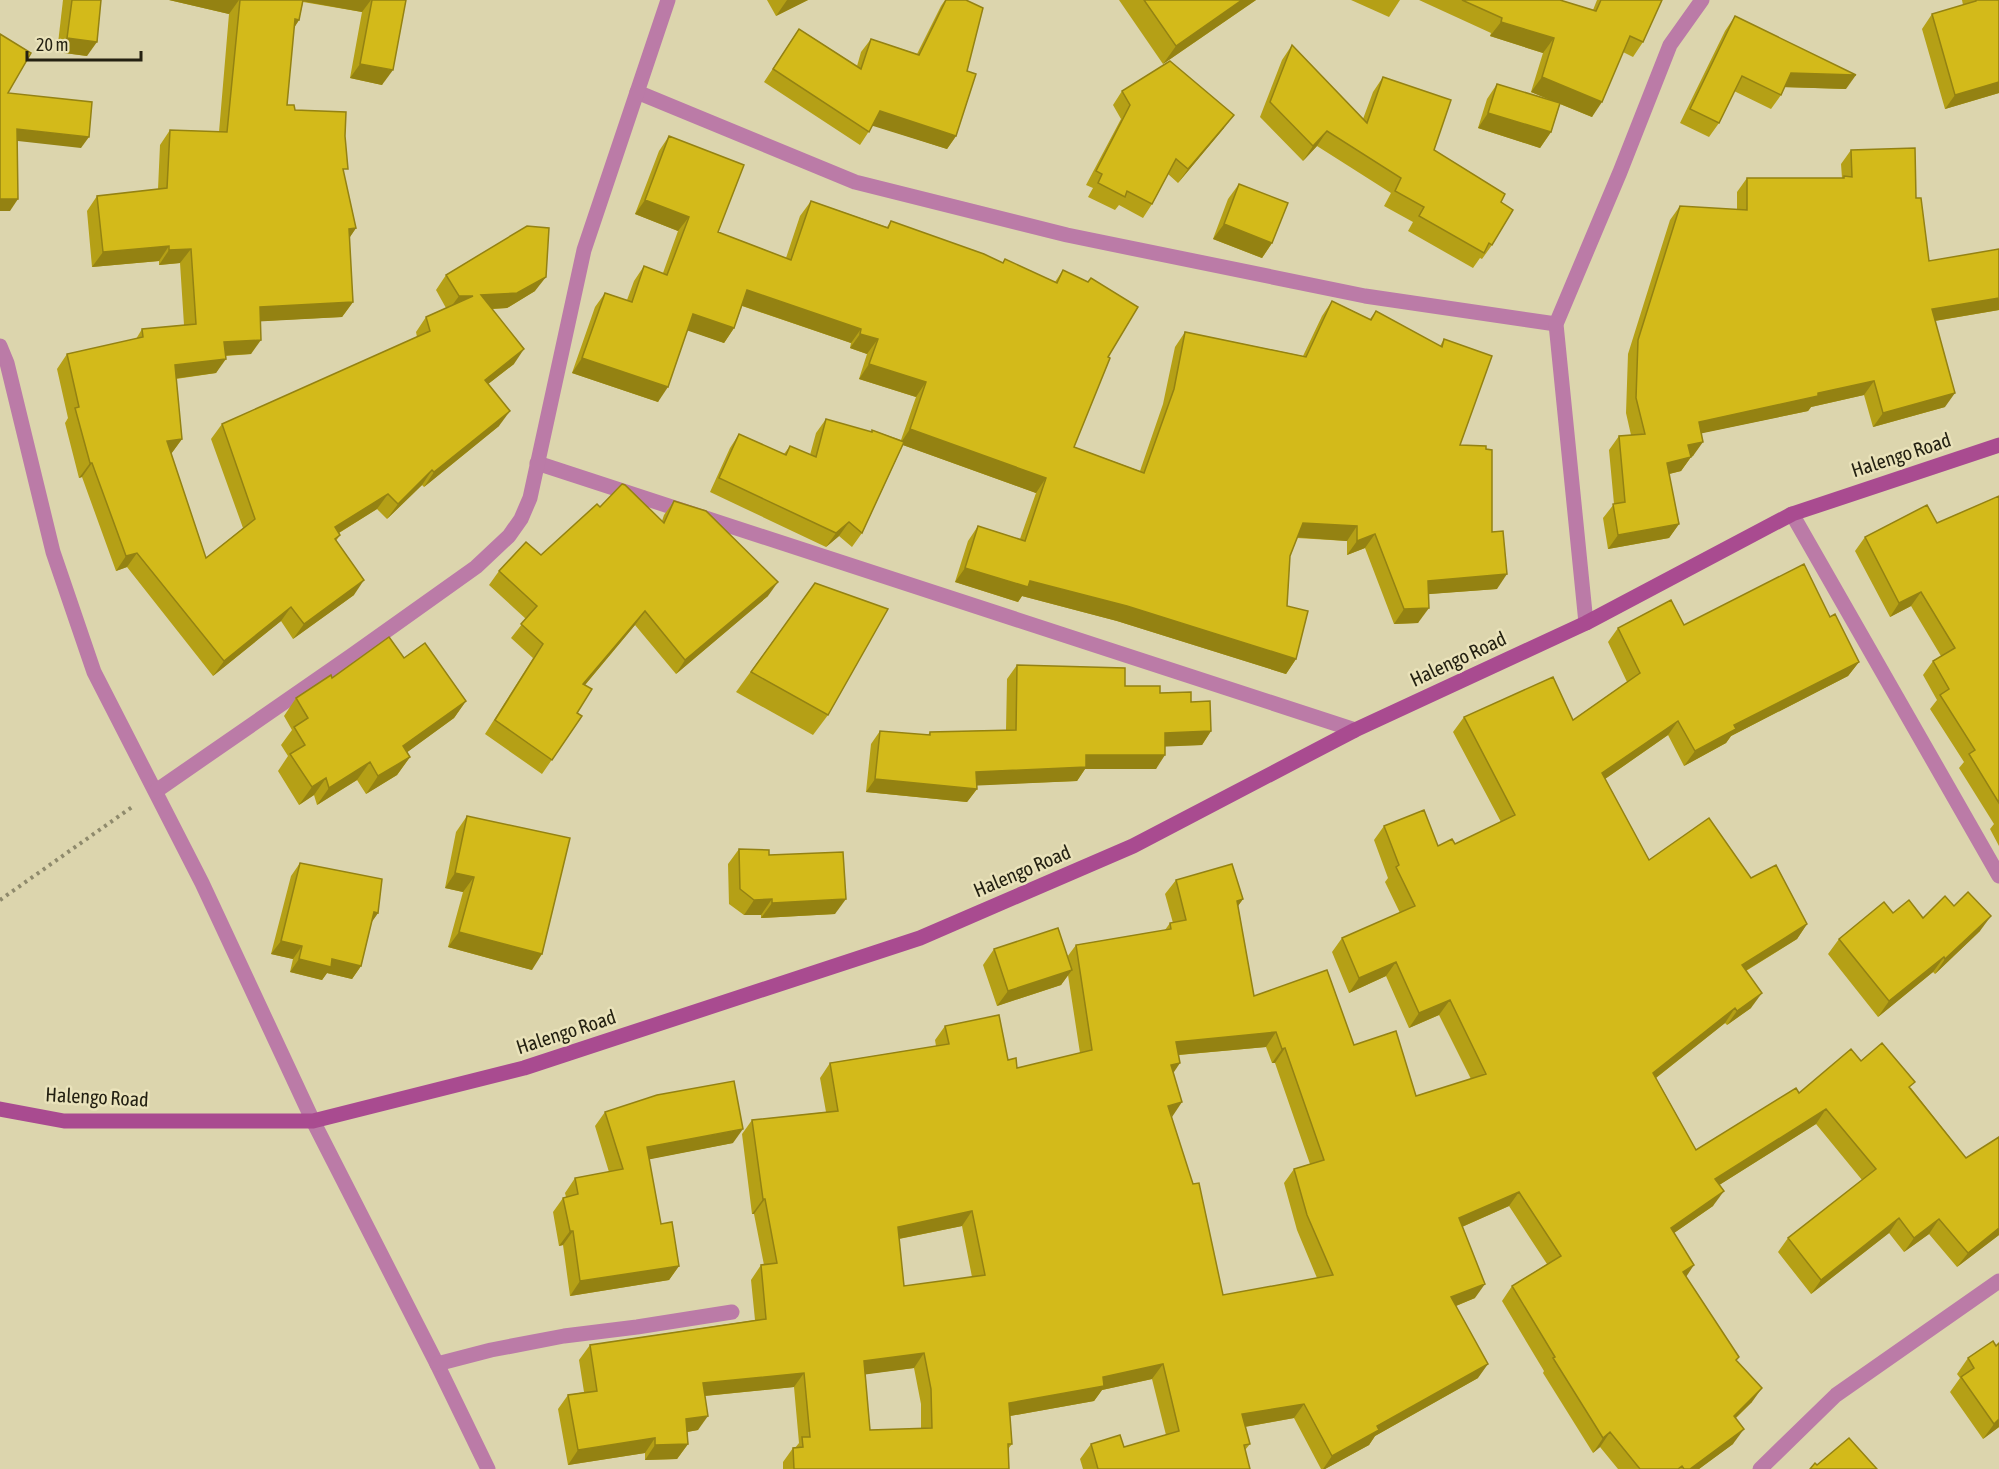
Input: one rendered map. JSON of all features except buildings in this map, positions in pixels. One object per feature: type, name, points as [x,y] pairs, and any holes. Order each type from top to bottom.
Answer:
[{"type":"street","points":[[156,791],[476,567],[509,536],[521,519],[530,498],[584,250],[668,0]]},
{"type":"street","points":[[1586,623],[1556,324],[1670,45],[1702,0]]},
{"type":"street","points":[[637,92],[855,182],[1068,235],[1365,296],[1556,324]]},
{"type":"street","points":[[0,346],[7,363],[53,552],[94,672],[202,883],[313,1121],[488,1469]]},
{"type":"street","name":"Halengo Road","points":[[0,1109],[64,1121],[313,1121],[524,1068],[920,938],[1133,846],[1355,730],[1586,623],[1792,514],[1999,445]]},
{"type":"street","points":[[537,463],[1355,730]]},
{"type":"street","points":[[1792,514],[1999,876]]},
{"type":"street","points":[[1760,1469],[1836,1395],[1999,1281]]},
{"type":"street","points":[[437,1364],[490,1350],[564,1336],[732,1312]]},
{"type":"path","points":[[0,900],[156,791]]}]
